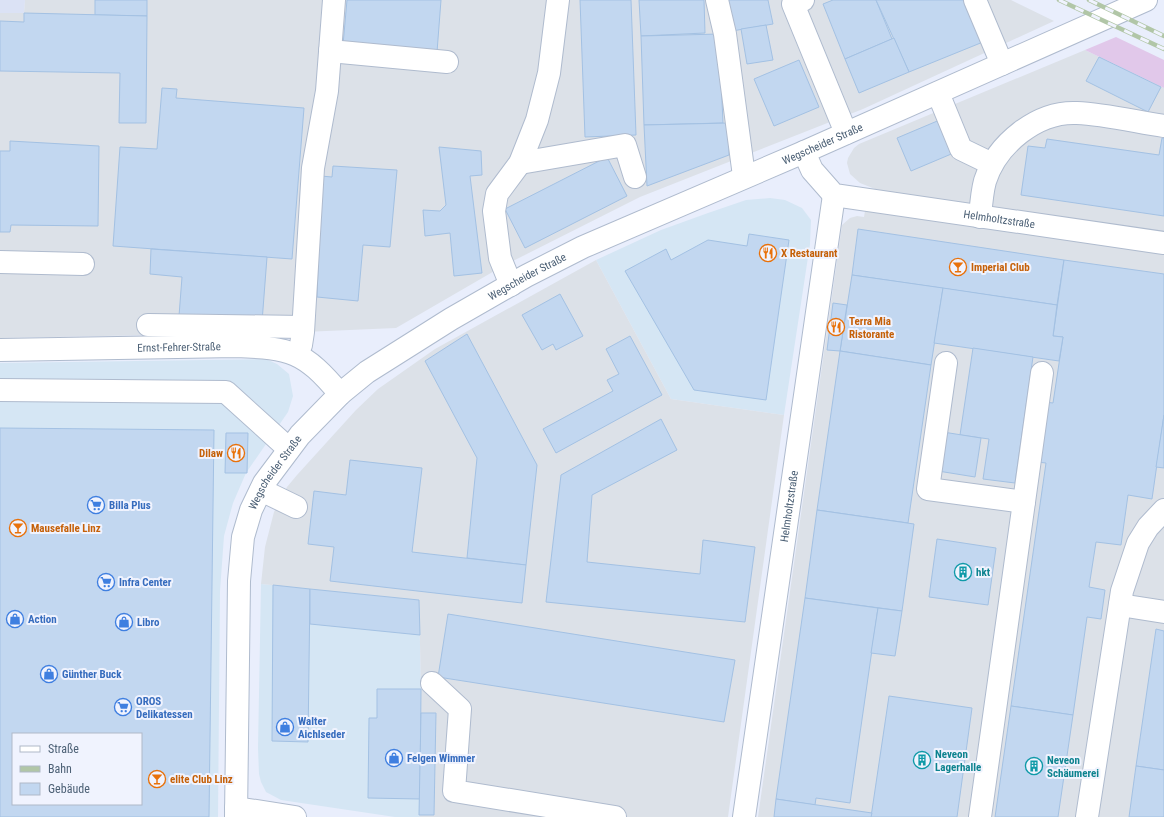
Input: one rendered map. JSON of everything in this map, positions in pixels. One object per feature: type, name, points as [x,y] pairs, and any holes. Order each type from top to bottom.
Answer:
[{"type":"street","points":[[297,355],[301,345],[303,327],[313,168],[327,91],[334,0]]},
{"type":"street","points":[[511,284],[500,258],[494,211],[497,194],[520,163],[537,120],[550,73],[558,0]]},
{"type":"street","points":[[717,0],[725,34],[744,176]]},
{"type":"street","points":[[803,0],[793,4],[846,133]]},
{"type":"street","points":[[975,0],[1002,64]]},
{"type":"street","name":"Wegscheider Straße","points":[[236,813],[239,581],[243,537],[251,510],[261,490],[289,449],[340,394],[367,372],[395,354],[511,284],[583,247],[744,176],[804,152],[1146,0]]},
{"type":"street","points":[[330,51],[447,62]]},
{"type":"street","points":[[938,93],[961,149],[992,164]]},
{"type":"street","points":[[980,217],[985,181],[992,164],[1008,142],[1025,129],[1049,117],[1076,112],[1164,126]]},
{"type":"street","points":[[520,163],[625,145],[636,177]]},
{"type":"street","points":[[804,152],[812,170],[834,195]]},
{"type":"street","name":"Helmholtzstraße","points":[[744,817],[834,195],[1164,243]]},
{"type":"street","points":[[0,262],[83,264]]},
{"type":"street","points":[[148,325],[303,327]]},
{"type":"street","name":"Ernst-Fehrer-Straße","points":[[0,350],[236,346],[269,347],[290,351],[308,361],[340,394]]},
{"type":"street","points":[[946,363],[928,489],[1024,502]]},
{"type":"street","points":[[980,817],[1042,373]]},
{"type":"street","points":[[0,390],[226,392],[289,449]]},
{"type":"street","points":[[261,490],[296,507]]},
{"type":"street","points":[[1087,817],[1122,591],[1138,543],[1148,527],[1164,510]]},
{"type":"street","points":[[1120,605],[1164,612]]},
{"type":"street","points":[[432,683],[460,709],[454,791],[615,817]]},
{"type":"street","points":[[236,813],[295,817]]},
{"type":"shaded area","points":[[0,0],[25,0],[24,13],[0,13]]},
{"type":"shaded area","points":[[25,0],[1011,0],[1054,21],[863,109],[640,197],[503,266],[396,328],[303,332],[0,338],[0,13],[24,13]]},
{"type":"shaded area","points":[[1116,37],[1164,60],[1164,88],[1085,50]]},
{"type":"shaded area","points":[[1085,50],[1164,88],[1164,232],[963,206],[875,189],[860,183],[850,174],[847,163],[848,158],[854,148],[859,144]]},
{"type":"shaded area","points":[[770,198],[785,200],[802,208],[811,220],[810,244],[784,415],[671,399],[596,260],[661,230],[708,213],[746,200]]},
{"type":"shaded area","points":[[865,211],[1164,254],[1164,817],[758,817],[842,225],[850,218],[857,216],[864,217]]},
{"type":"shaded area","points":[[596,260],[671,399],[784,415],[728,817],[420,817],[421,689],[419,600],[261,584],[265,547],[274,512],[287,487],[297,475],[356,410],[378,389],[435,349]]},
{"type":"shaded area","name":"Infra Center","points":[[266,359],[277,364],[289,374],[293,396],[288,412],[246,473],[233,503],[224,536],[220,591],[218,817],[0,817],[0,363]]},
{"type":"shaded area","points":[[261,584],[419,600],[421,689],[420,817],[395,817],[281,800],[266,792],[259,774],[258,748]]},
{"type":"building","points":[[95,0],[147,0],[147,16],[95,15]]},
{"type":"building","points":[[347,0],[441,0],[437,52],[343,45]]},
{"type":"building","points":[[580,0],[631,0],[636,135],[585,137]]},
{"type":"building","points":[[639,0],[704,0],[705,33],[641,36]]},
{"type":"building","points":[[727,0],[768,0],[773,24],[732,31]]},
{"type":"building","points":[[833,0],[876,0],[892,39],[845,59],[823,4]]},
{"type":"building","points":[[876,0],[966,0],[983,42],[909,72]]},
{"type":"building","points":[[24,13],[147,16],[146,123],[119,123],[120,73],[0,71],[0,21],[24,22]]},
{"type":"building","points":[[766,25],[773,60],[747,64],[741,29]]},
{"type":"building","points":[[719,34],[723,123],[644,125],[641,36]]},
{"type":"building","points":[[894,38],[909,72],[859,93],[845,59]]},
{"type":"building","points":[[1099,57],[1161,87],[1148,112],[1086,81]]},
{"type":"building","points":[[799,60],[819,107],[774,126],[754,79]]},
{"type":"building","points":[[162,88],[177,89],[176,98],[304,108],[292,259],[113,246],[120,147],[157,149]]},
{"type":"building","points":[[942,119],[956,152],[911,171],[897,138]]},
{"type":"building","points":[[729,123],[729,155],[647,186],[644,125]]},
{"type":"building","points":[[1162,138],[1164,138],[1164,216],[1021,195],[1028,146],[1045,148],[1047,139],[1159,155]]},
{"type":"building","points":[[10,141],[99,146],[98,226],[11,225],[10,232],[0,232],[0,151],[10,151]]},
{"type":"building","points":[[439,147],[481,151],[482,175],[470,176],[482,273],[454,276],[450,233],[425,236],[423,210],[440,211],[446,205]]},
{"type":"building","points":[[607,157],[627,196],[525,248],[505,209]]},
{"type":"building","points":[[333,166],[397,170],[390,247],[363,245],[358,301],[317,297],[321,176],[332,177]]},
{"type":"building","name":"Imperial Club","points":[[858,229],[1064,260],[1057,305],[852,275]]},
{"type":"building","points":[[749,234],[789,240],[766,400],[694,390],[625,271],[666,249],[671,260],[708,240],[747,246]]},
{"type":"building","points":[[151,249],[267,257],[262,322],[179,316],[182,277],[150,274]]},
{"type":"building","points":[[1064,260],[1164,274],[1164,415],[1152,499],[1128,495],[1121,545],[1096,542],[1089,587],[1105,590],[1101,619],[1087,617],[1073,715],[1011,706],[1046,463],[1037,462],[1045,402],[1053,403],[1063,337],[1053,336]]},
{"type":"building","points":[[852,275],[943,288],[931,365],[840,351]]},
{"type":"building","points":[[943,288],[1057,305],[1053,336],[1063,337],[1059,361],[934,343]]},
{"type":"building","points":[[560,294],[583,336],[556,350],[553,344],[542,350],[522,315]]},
{"type":"building","points":[[833,303],[847,305],[840,351],[827,350]]},
{"type":"building","points":[[467,334],[537,465],[526,565],[467,558],[477,458],[425,361]]},
{"type":"building","points":[[630,336],[662,395],[556,453],[543,429],[613,391],[607,380],[619,374],[606,349]]},
{"type":"building","points":[[973,348],[1033,357],[1015,483],[983,479],[989,439],[960,435]]},
{"type":"building","points":[[840,351],[931,365],[908,523],[817,510]]},
{"type":"building","points":[[1164,415],[1164,468],[1156,467]]},
{"type":"building","points":[[661,419],[677,450],[592,495],[587,562],[700,574],[703,540],[755,547],[745,622],[546,602],[561,475]]},
{"type":"building","name":"Infra Center","points":[[0,428],[214,430],[209,817],[0,817]]},
{"type":"building","points":[[943,432],[981,438],[975,477],[938,471]]},
{"type":"building","name":"Dilaw","points":[[226,433],[248,433],[247,473],[225,473]]},
{"type":"building","points":[[350,460],[422,468],[412,552],[526,565],[522,603],[330,581],[334,547],[308,544],[314,491],[346,495]]},
{"type":"building","points":[[817,510],[914,524],[902,611],[805,598]]},
{"type":"building","name":"hkt","points":[[937,539],[996,548],[988,605],[929,597]]},
{"type":"building","points":[[273,585],[310,589],[308,742],[272,741]]},
{"type":"building","points":[[310,589],[419,600],[420,635],[310,624]]},
{"type":"building","points":[[805,598],[878,608],[850,803],[816,798],[815,805],[776,799]]},
{"type":"building","points":[[878,608],[902,611],[895,656],[871,653]]},
{"type":"building","points":[[448,614],[735,660],[724,722],[438,677]]},
{"type":"building","points":[[1156,629],[1164,631],[1164,770],[1136,766]]},
{"type":"building","name":"Felgen Wimmer","points":[[377,689],[421,689],[420,799],[368,798],[369,718],[377,718]]},
{"type":"building","name":"Neveon Lagerhalle","points":[[889,696],[972,708],[957,817],[871,817]]},
{"type":"building","name":"Neveon Schäumerei","points":[[1011,706],[1073,715],[1058,817],[995,817]]},
{"type":"building","points":[[421,713],[436,713],[434,815],[419,815]]},
{"type":"building","points":[[1136,766],[1164,770],[1164,817],[1129,817]]},
{"type":"building","points":[[776,799],[872,813],[871,817],[774,817]]},
{"type":"railway","points":[[1059,0],[1164,49]]},
{"type":"railway","points":[[1089,0],[1164,36]]},
{"type":"place","name":"X Restaurant","points":[[768,253]]},
{"type":"place","name":"Imperial Club","points":[[958,267]]},
{"type":"place","name":"Terra Mia Ristorante","points":[[836,327]]},
{"type":"place","name":"Dilaw","points":[[236,453]]},
{"type":"place","name":"Billa Plus","points":[[96,505]]},
{"type":"place","name":"Mausefalle Linz","points":[[18,528]]},
{"type":"place","name":"hkt","points":[[963,572]]},
{"type":"place","name":"Infra Center","points":[[106,582]]},
{"type":"place","name":"Action","points":[[15,619]]},
{"type":"place","name":"Libro","points":[[124,622]]},
{"type":"place","name":"Günther Buck","points":[[49,674]]},
{"type":"place","name":"OROS Delikatessen","points":[[123,707]]},
{"type":"place","name":"Walter Aichlseder","points":[[285,727]]},
{"type":"place","name":"Felgen Wimmer","points":[[394,758]]},
{"type":"place","name":"Neveon Lagerhalle","points":[[922,760]]},
{"type":"place","name":"Neveon Schäumerei","points":[[1034,766]]},
{"type":"place","name":"elite Club Linz","points":[[157,779]]}]
